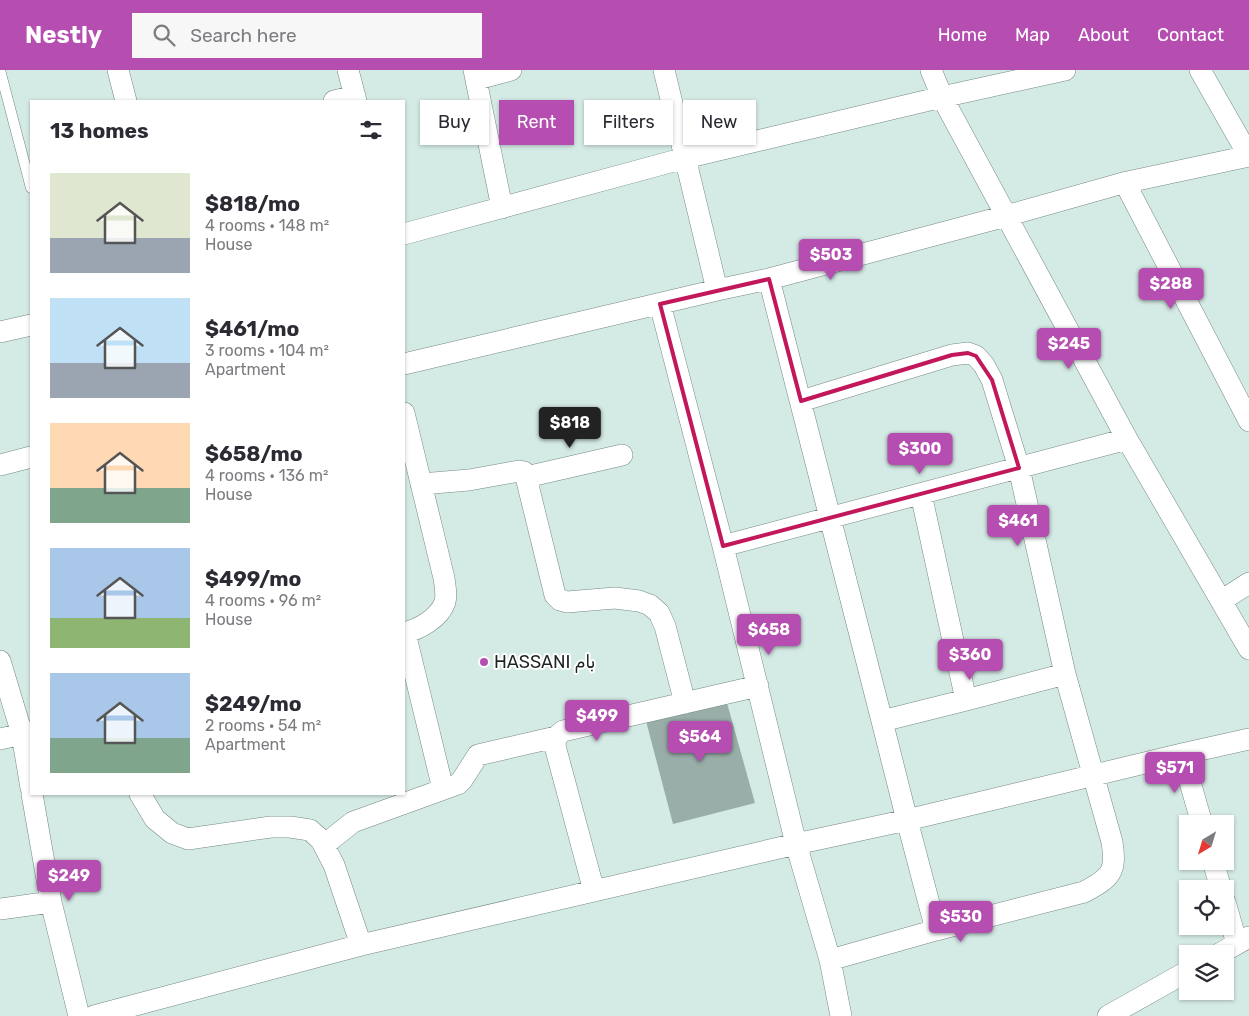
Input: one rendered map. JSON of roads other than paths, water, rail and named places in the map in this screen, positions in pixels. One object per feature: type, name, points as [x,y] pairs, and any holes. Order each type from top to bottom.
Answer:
[{"type":"street","points":[[118,70],[126,100]]},
{"type":"street","points":[[348,70],[355,99]]},
{"type":"street","points":[[502,208],[476,74],[511,70]]},
{"type":"street","points":[[664,70],[717,290]]},
{"type":"street","points":[[931,70],[942,97],[1127,439],[1249,649]]},
{"type":"street","points":[[405,234],[685,158],[1065,70]]},
{"type":"street","points":[[405,364],[769,279],[1124,183],[1249,156],[1200,70]]},
{"type":"street","points":[[1124,183],[1249,421]]},
{"type":"street","points":[[769,279],[906,820],[936,930]]},
{"type":"street","points":[[660,304],[723,546],[796,844],[830,960],[841,1016]]},
{"type":"street","points":[[0,332],[30,325]]},
{"type":"street","points":[[801,401],[952,355],[968,353],[976,356],[984,365],[992,380],[1018,468],[1065,674],[1112,842],[1114,857],[1112,870],[1109,875],[1099,884],[1084,892],[936,930],[830,960]]},
{"type":"street","points":[[405,417],[444,578],[446,594],[444,603],[432,620],[405,633]]},
{"type":"street","points":[[723,546],[1127,439]]},
{"type":"street","points":[[526,477],[622,455]]},
{"type":"street","points":[[0,465],[30,457]]},
{"type":"street","points":[[421,484],[469,480],[519,471],[524,472],[555,595],[560,600],[567,602],[615,598],[639,601],[650,605],[659,613],[665,626],[685,703]]},
{"type":"street","points":[[921,494],[966,700]]},
{"type":"street","points":[[1221,600],[1249,583]]},
{"type":"street","points":[[405,637],[443,789]]},
{"type":"street","points":[[0,661],[27,733],[30,774]]},
{"type":"street","points":[[882,721],[1065,674]]},
{"type":"street","points":[[324,845],[353,822],[458,784],[478,755],[556,737],[563,731],[758,686]]},
{"type":"street","points":[[0,739],[27,733]]},
{"type":"street","points":[[556,737],[555,746],[594,891]]},
{"type":"street","points":[[94,1016],[361,945],[1249,739]]},
{"type":"street","points":[[1182,754],[1199,815]]},
{"type":"street","points":[[32,795],[51,902],[79,1016]]},
{"type":"street","points":[[141,795],[155,819],[172,832],[188,839],[245,830],[290,827],[310,830],[321,840],[334,865],[361,945]]},
{"type":"street","points":[[0,909],[51,902]]},
{"type":"street","points":[[1108,1016],[1179,977]]},
{"type":"lane","points":[[0,70],[30,184]]},
{"type":"place","name":"HASSANI بام","points":[[484,662]]}]
